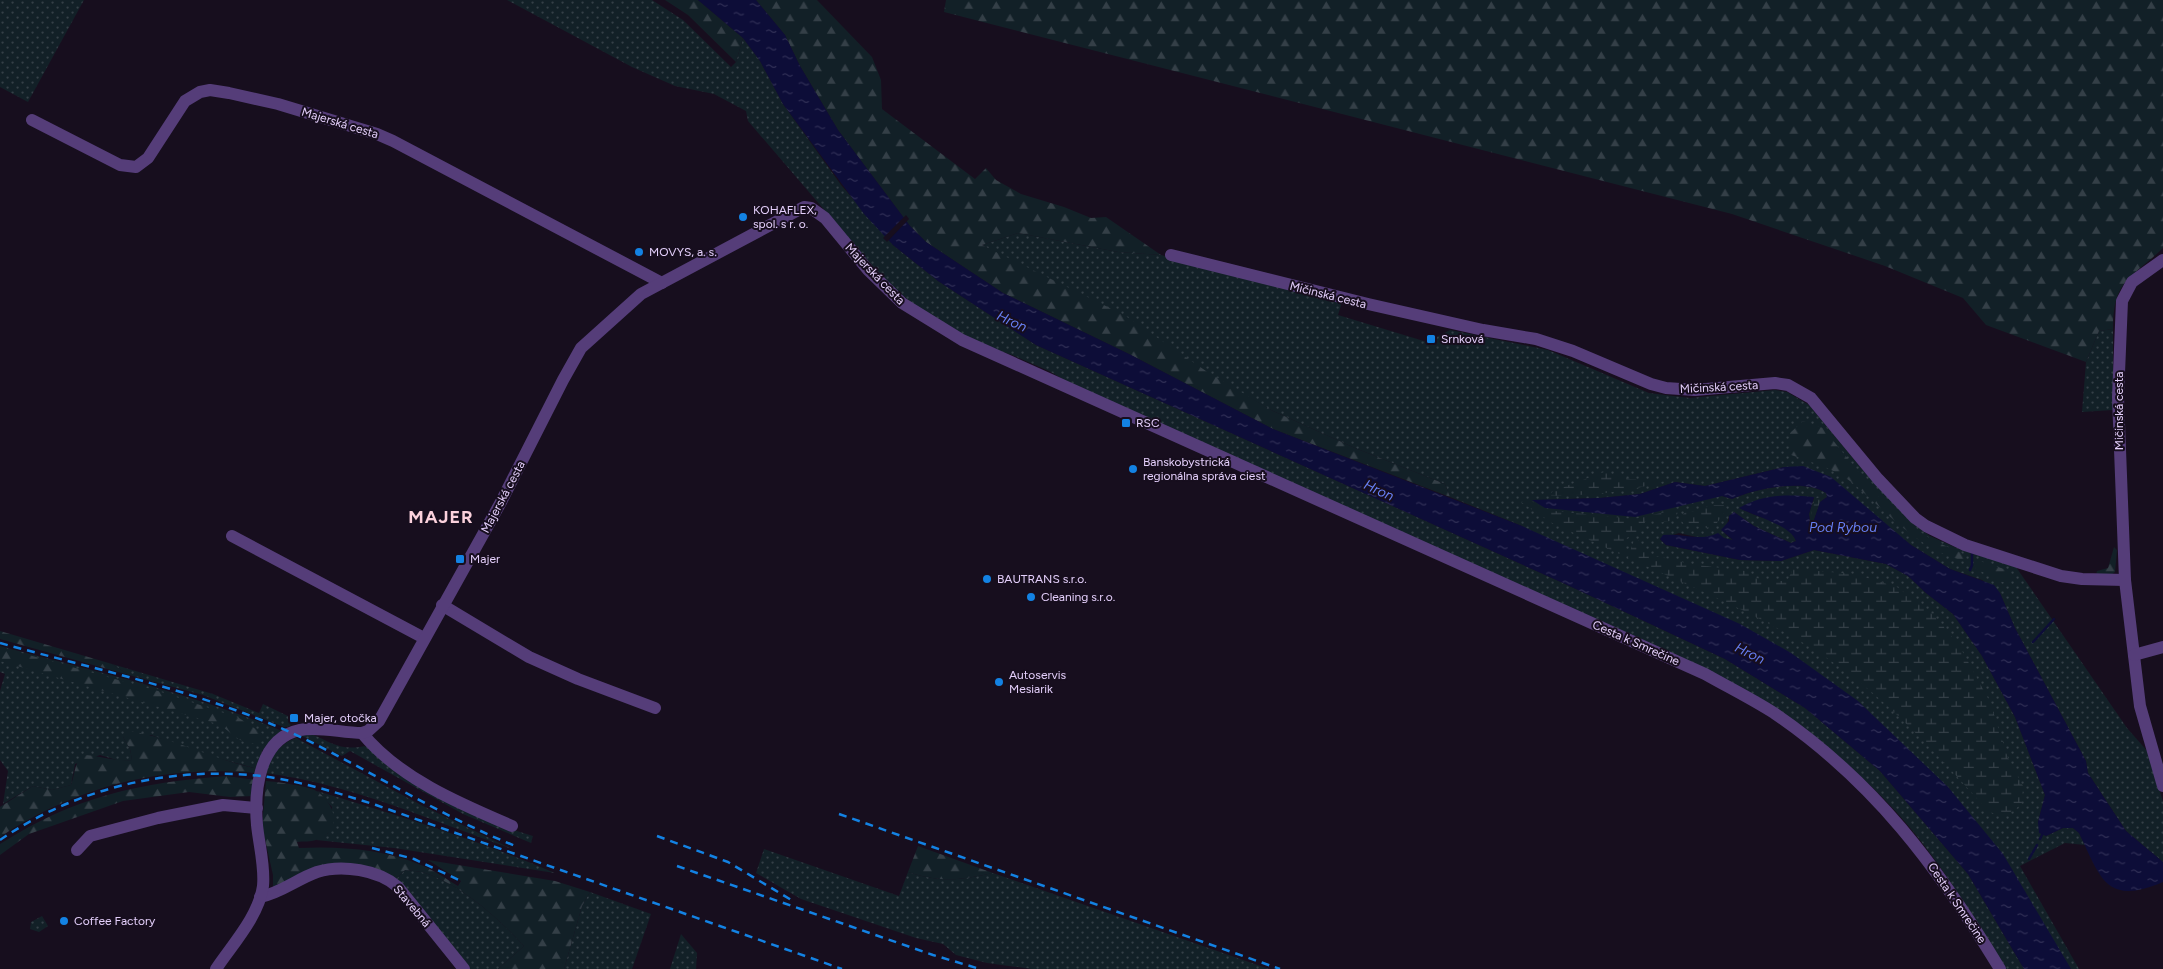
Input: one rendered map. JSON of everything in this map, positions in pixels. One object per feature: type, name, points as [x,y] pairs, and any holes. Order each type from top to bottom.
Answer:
[{"type":"street","name":"Majerská cesta","points":[[32,120],[120,165],[136,167],[148,158],[178,110],[192,95],[210,90],[278,104],[377,134],[410,149],[662,283]]},
{"type":"street","name":"Majerská cesta","points":[[362,733],[368,731],[379,721],[501,502],[577,355],[587,342],[635,299],[798,208],[811,208],[824,218],[891,294],[924,318],[1002,360],[1181,439]]},
{"type":"street","name":"Mičinská cesta","points":[[1172,255],[1368,304],[1484,330],[1536,339],[1573,351],[1651,384],[1666,388],[1695,390],[1774,383],[1788,385],[1811,398],[1878,479],[1915,518],[1926,526],[1965,545],[2061,576],[2082,579],[2125,580]]},
{"type":"street","name":"Mičinská cesta","points":[[2163,260],[2132,282],[2122,301],[2118,397],[2125,580],[2140,706],[2163,786]]},
{"type":"street","name":"Cesta k Smrečine","points":[[1181,439],[1705,674],[1772,712],[1831,757],[1891,816],[1932,865],[2000,969]]},
{"type":"street","points":[[232,536],[424,638]]},
{"type":"street","points":[[442,605],[507,645],[551,668],[654,708]]},
{"type":"street","points":[[2134,655],[2163,647]]},
{"type":"street","points":[[216,969],[249,919],[260,897],[263,870],[257,823],[261,770],[266,754],[277,742],[291,733],[308,729],[362,733],[375,750],[410,775],[452,799],[512,826]]},
{"type":"street","points":[[77,850],[90,836],[158,818],[223,805],[258,808]]},
{"type":"street","name":"Stavebná","points":[[260,897],[272,895],[318,872],[343,870],[376,874],[390,880],[398,887],[464,969]]},
{"type":"green space","points":[[0,0],[84,0],[28,102],[0,87]]},
{"type":"green space","points":[[507,0],[652,0],[683,20],[731,67],[736,62],[743,38],[760,61],[783,104],[841,185],[893,245],[938,281],[1036,345],[1563,583],[1725,659],[1805,708],[1880,771],[1968,874],[2024,969],[2004,969],[1948,878],[1899,815],[1881,796],[1842,761],[1775,708],[1089,394],[1049,371],[1012,355],[979,344],[922,311],[887,283],[748,121],[746,111],[714,94],[675,86],[632,67]]},
{"type":"green space","points":[[665,0],[698,0],[743,38],[736,62],[688,15]]},
{"type":"green space","points":[[756,0],[817,0],[872,57],[881,80],[882,109],[975,179],[986,168],[996,180],[1021,194],[1064,207],[1091,218],[1106,217],[1161,255],[1118,252],[1018,233],[982,245],[1124,315],[1206,371],[1273,411],[1355,448],[1445,484],[1450,497],[1273,429],[1129,354],[1003,293],[926,242],[910,226],[838,130],[800,66],[785,35]]},
{"type":"green space","points":[[946,0],[2163,0],[2163,248],[2126,281],[2116,300],[2113,329],[2099,331],[2086,362],[1986,325],[1963,298],[1885,266],[1732,214],[944,12]]},
{"type":"green space","points":[[1018,233],[1118,252],[1161,255],[1342,302],[1338,315],[1427,342],[1450,330],[1548,350],[1649,393],[1690,398],[1775,390],[1787,392],[1809,405],[1862,469],[1912,523],[1930,536],[1959,549],[2016,567],[2127,728],[2149,753],[2163,802],[2163,862],[2126,831],[2088,773],[2086,761],[2015,628],[2000,593],[1982,580],[1950,569],[1911,545],[1881,521],[1784,467],[1705,486],[1675,482],[1640,494],[1600,498],[1534,500],[1722,496],[1732,499],[1766,489],[1793,486],[1806,486],[1826,493],[1827,497],[1820,502],[1813,523],[1810,522],[1809,514],[1814,498],[1740,508],[1787,529],[1796,541],[1791,543],[1754,526],[1734,512],[1729,516],[1725,534],[1733,540],[1705,539],[1679,533],[1660,539],[1666,545],[1740,560],[1781,561],[1814,550],[1886,564],[1908,576],[1953,614],[1982,656],[2015,717],[2045,795],[2038,822],[2046,836],[2063,828],[2073,828],[2079,833],[2085,845],[2065,843],[2020,866],[2079,969],[2071,969],[1948,787],[1522,526],[1450,497],[1445,484],[1355,448],[1273,411],[982,245]]},
{"type":"green space","points":[[2113,329],[2113,410],[2082,412],[2086,362],[2099,331]]},
{"type":"green space","points":[[1803,421],[1823,428],[1877,495],[1911,526],[1934,541],[1962,553],[1966,561],[1933,549],[1918,539],[1843,476],[1791,455],[1790,433]]},
{"type":"green space","points":[[1604,472],[1630,479],[1664,481],[1607,493],[1549,496],[1553,491]]},
{"type":"green space","points":[[1823,496],[1813,520],[1811,514],[1815,499]]},
{"type":"green space","points":[[1525,500],[1532,501],[1544,510],[1634,519],[1679,509],[1675,520],[1658,523],[1653,520],[1646,521],[1637,532],[1625,539],[1624,556],[1550,522],[1521,502]]},
{"type":"green space","points":[[1709,505],[1724,505],[1727,509],[1714,527],[1684,524],[1680,519],[1686,512],[1700,512]]},
{"type":"green space","points":[[1634,540],[1639,540],[1639,545],[1650,557],[1661,557],[1690,564],[1745,571],[1762,581],[1787,581],[1793,569],[1854,574],[1897,587],[1933,614],[1960,647],[1990,702],[2008,758],[2023,786],[2022,803],[2007,814],[1989,812],[1891,709],[1847,672],[1777,628],[1728,603],[1628,558]]},
{"type":"green space","points":[[2114,547],[2117,550],[2115,572],[2111,575],[2096,575],[2097,571],[2108,568]]},
{"type":"green space","points":[[1980,561],[2004,569],[2012,575],[2009,583],[1997,580],[1976,569],[1974,564]]},
{"type":"green space","points":[[0,631],[112,664],[129,675],[0,639]]},
{"type":"green space","points":[[0,646],[178,694],[248,717],[282,731],[262,751],[258,769],[206,755],[151,735],[123,737],[130,749],[132,760],[120,761],[100,755],[75,764],[71,785],[52,790],[33,786],[3,804],[8,771],[0,760],[0,691],[5,674],[0,672]]},
{"type":"green space","points":[[0,647],[158,691],[239,718],[263,734],[261,742],[244,742],[221,725],[0,661]]},
{"type":"green space","points":[[112,664],[213,694],[259,713],[263,704],[292,718],[290,726],[284,727],[203,695],[129,675]]},
{"type":"green space","points":[[130,731],[146,734],[258,769],[257,773],[188,772],[123,782],[60,804],[0,837],[0,807],[33,786],[52,790],[71,785],[76,766],[82,755],[132,760],[130,749],[123,737]]},
{"type":"green space","points":[[311,734],[343,747],[365,746],[440,796],[501,826],[533,836],[531,843],[463,814],[350,751],[342,756],[300,735]]},
{"type":"green space","points":[[296,738],[423,806],[512,849],[358,794],[295,778],[264,773],[269,762],[280,747]]},
{"type":"green space","points":[[226,776],[256,780],[254,796],[230,797],[189,792],[123,801],[29,834],[0,855],[0,844],[55,814],[82,803],[136,788]]},
{"type":"green space","points":[[266,781],[314,790],[329,804],[334,818],[330,831],[325,836],[316,840],[297,842],[299,848],[345,848],[392,855],[426,867],[458,886],[461,881],[428,860],[555,881],[590,892],[582,906],[564,969],[498,969],[524,946],[492,915],[468,896],[442,880],[425,873],[405,870],[396,879],[360,868],[273,887],[273,875],[262,826]]},
{"type":"green space","points":[[317,791],[467,839],[555,873],[394,848],[316,840],[328,833],[332,807]]},
{"type":"green space","points":[[918,846],[993,873],[941,879],[908,872]]},
{"type":"green space","points":[[764,849],[899,896],[908,872],[941,879],[993,873],[1269,969],[1032,969],[987,963],[956,955],[943,944],[916,938],[801,899],[756,873]]},
{"type":"green space","points":[[405,870],[425,873],[455,887],[492,915],[524,946],[498,969],[469,969],[396,879]]},
{"type":"green space","points":[[590,892],[651,914],[632,969],[564,969],[582,906]]},
{"type":"green space","points":[[42,916],[48,926],[39,932],[30,929],[31,922]]},
{"type":"green space","points":[[681,934],[697,953],[696,969],[670,969]]},
{"type":"water","name":"Hron","points":[[698,0],[756,0],[785,35],[800,66],[838,130],[910,226],[926,242],[1003,293],[1129,354],[1273,429],[1522,526],[1740,624],[1791,653],[1858,701],[1948,787],[2003,854],[2071,969],[2024,969],[1968,874],[1880,771],[1805,708],[1725,659],[1563,583],[1036,345],[938,281],[893,245],[864,214],[783,104],[760,61],[743,38]]},
{"type":"water","name":"Pod Rybou","points":[[1803,466],[1831,477],[1911,545],[1950,569],[1994,585],[2000,593],[2015,628],[2086,761],[2088,773],[2126,831],[2163,862],[2163,882],[2144,889],[2129,891],[2117,889],[2108,884],[2100,875],[2079,833],[2073,828],[2063,828],[2046,836],[2039,833],[2038,822],[2045,795],[2015,717],[1982,656],[1953,614],[1908,576],[1886,564],[1814,550],[1781,561],[1740,560],[1666,545],[1660,539],[1663,535],[1704,537],[1718,533],[1724,538],[1733,540],[1721,530],[1729,521],[1729,516],[1734,512],[1754,526],[1791,543],[1796,541],[1787,530],[1739,508],[1757,500],[1776,496],[1814,497],[1809,514],[1810,522],[1813,523],[1820,502],[1827,497],[1826,493],[1806,486],[1780,487],[1753,492],[1732,499],[1722,496],[1635,517],[1545,508],[1532,500],[1600,498],[1640,494],[1675,482],[1705,486],[1784,467]]},
{"type":"pier","points":[[906,215],[909,219],[887,242],[883,238]]},
{"type":"waterway","points":[[1970,570],[1972,552]]},
{"type":"waterway","points":[[2033,642],[2054,619]]},
{"type":"waterway","points":[[2040,839],[2042,835]]},
{"type":"waterway","points":[[2029,859],[2037,845]]},
{"type":"railway","points":[[0,643],[148,682],[257,718],[321,747],[460,821],[518,847]]},
{"type":"railway","points":[[0,840],[29,822],[60,807],[92,794],[125,785],[158,778],[193,774],[227,774],[276,778],[319,788],[376,805],[842,969]]},
{"type":"railway","points":[[839,814],[1280,969]]},
{"type":"railway","points":[[657,836],[728,862],[793,901]]},
{"type":"railway","points":[[372,848],[414,859],[461,881]]},
{"type":"railway","points":[[677,866],[933,955],[980,969]]},
{"type":"place","name":"KOHAFLEX, spol. s r. o.","points":[[743,217]]},
{"type":"place","name":"MOVYS, a. s.","points":[[639,252]]},
{"type":"place","name":"Srnková","points":[[1431,339]]},
{"type":"place","name":"RSC","points":[[1126,423]]},
{"type":"place","name":"Banskobystrická regionálna správa ciest","points":[[1133,469]]},
{"type":"place","name":"Majer","points":[[460,559]]},
{"type":"place","name":"BAUTRANS s.r.o.","points":[[987,579]]},
{"type":"place","name":"Cleaning s.r.o.","points":[[1031,597]]},
{"type":"place","name":"Autoservis Mesiarik","points":[[999,682]]},
{"type":"place","name":"Majer, otočka","points":[[294,718]]},
{"type":"place","name":"Coffee Factory","points":[[64,921]]},
{"type":"district","name":"MAJER","points":[[441,517]]}]
